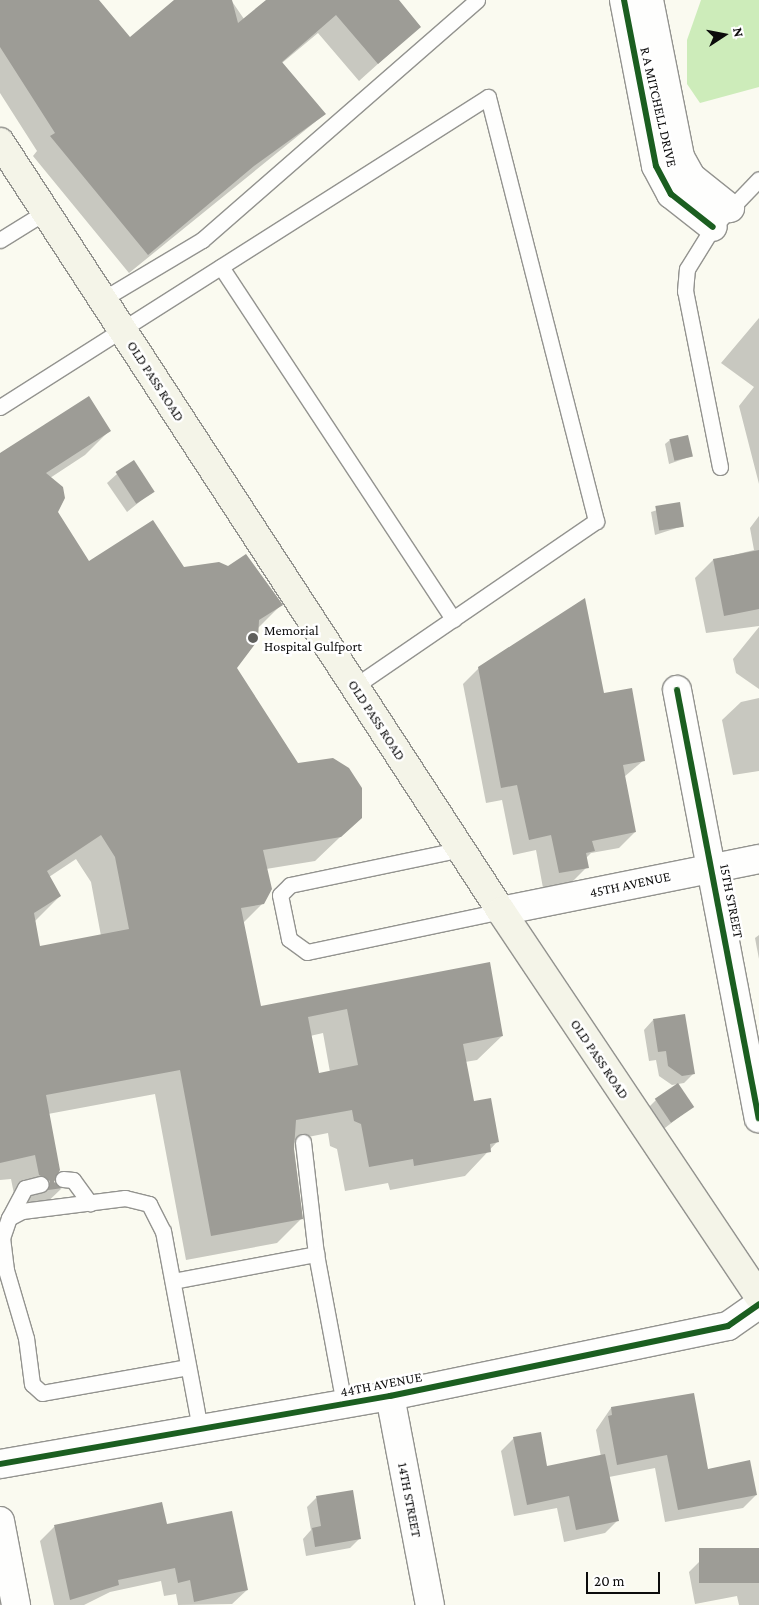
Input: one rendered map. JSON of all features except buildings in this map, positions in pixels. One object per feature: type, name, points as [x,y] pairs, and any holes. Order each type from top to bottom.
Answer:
[{"type":"main road","name":"OLD PASS ROAD","points":[[0,142],[501,911],[759,1296]]},
{"type":"street","name":"R A MITCHELL DRIVE","points":[[624,0],[656,166],[671,194],[721,218]]},
{"type":"street","name":"R A MITCHELL DRIVE","points":[[649,0],[680,157],[691,177],[721,218]]},
{"type":"street","name":"15TH STREET","points":[[677,690],[713,867],[759,1118]]},
{"type":"street","name":"45TH AVENUE","points":[[501,911],[759,859]]},
{"type":"street","name":"44TH AVENUE","points":[[0,1464],[390,1396],[728,1326],[759,1304]]},
{"type":"street","name":"14TH STREET","points":[[390,1396],[430,1605]]},
{"type":"street","points":[[0,1521],[16,1605]]},
{"type":"lane","points":[[103,299],[202,240],[476,0]]},
{"type":"lane","points":[[0,407],[488,97],[596,521],[355,686]]},
{"type":"lane","points":[[720,468],[685,291],[687,269],[721,218],[759,179]]},
{"type":"lane","points":[[0,240],[46,212]]},
{"type":"lane","points":[[221,267],[453,618]]},
{"type":"lane","points":[[462,850],[290,885],[280,894],[289,939],[306,952],[501,911]]},
{"type":"lane","points":[[303,1142],[316,1254],[344,1404]]},
{"type":"lane","points":[[63,1180],[73,1180],[90,1202]]},
{"type":"lane","points":[[41,1184],[25,1188],[9,1218],[2,1238],[6,1270],[26,1338],[32,1384],[42,1393],[188,1367]]},
{"type":"lane","points":[[9,1218],[22,1211],[125,1198],[149,1204],[163,1231],[200,1429]]},
{"type":"lane","points":[[173,1281],[316,1254]]},
{"type":"green space","points":[[701,0],[759,0],[759,87],[700,103],[687,84],[687,40]]},
{"type":"cycle path","points":[[624,0],[656,166],[671,194],[713,227]]},
{"type":"cycle path","points":[[677,690],[759,1118]]},
{"type":"cycle path","points":[[0,1464],[390,1396],[728,1326],[759,1304]]},
{"type":"place","name":"Memorial Hospital Gulfport","points":[[253,638]]}]
